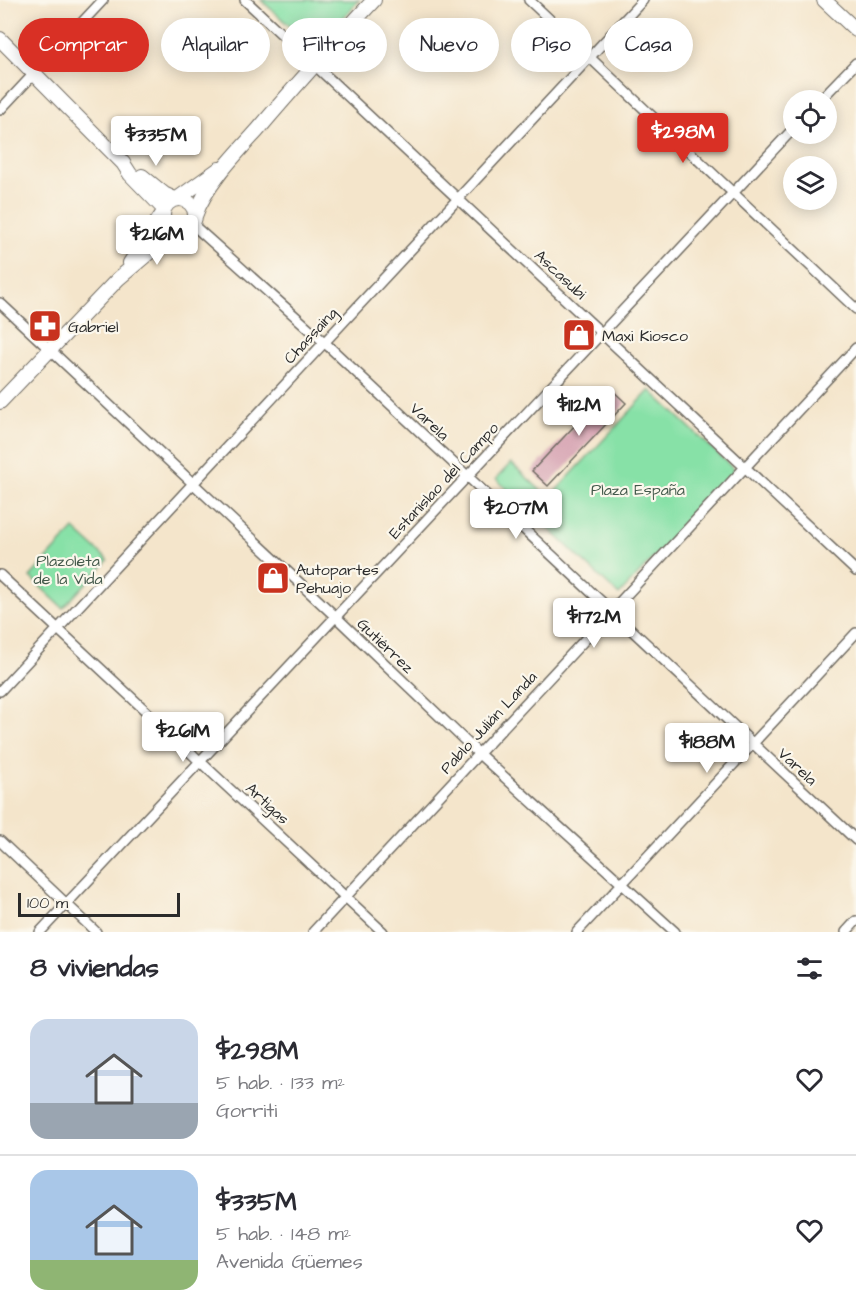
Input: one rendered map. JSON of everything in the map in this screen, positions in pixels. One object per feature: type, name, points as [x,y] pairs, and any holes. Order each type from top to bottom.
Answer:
[{"type":"main road","points":[[357,18],[374,0]]},
{"type":"main road","points":[[824,0],[856,30]]},
{"type":"main road","points":[[0,39],[123,163],[130,174],[164,211],[167,225],[171,228],[189,223]]},
{"type":"main road","points":[[0,402],[118,279],[165,239],[189,223],[206,192],[308,72]]},
{"type":"main road","points":[[118,279],[167,204],[215,172],[238,152]]},
{"type":"main road","points":[[123,163],[134,169],[164,194],[189,202],[194,211],[189,223]]},
{"type":"street","points":[[0,110],[104,0]]},
{"type":"street","name":"Ascasubi","points":[[245,0],[282,34]]},
{"type":"street","points":[[529,0],[548,18]]},
{"type":"street","name":"Chassaing","points":[[592,55],[643,0]]},
{"type":"street","points":[[592,59],[856,309]]},
{"type":"street","points":[[830,90],[856,63]]},
{"type":"street","name":"Ascasubi","points":[[323,72],[856,571]]},
{"type":"street","name":"Chassaing","points":[[0,691],[576,72]]},
{"type":"street","name":"Estanislao del Campo","points":[[40,932],[783,141]]},
{"type":"street","name":"Varela","points":[[189,223],[324,342],[856,840]]},
{"type":"street","name":"Gutiérrez","points":[[0,303],[479,754],[675,932]]},
{"type":"street","name":"Pablo Julián Landa","points":[[313,932],[856,348]]},
{"type":"street","name":"Artigas","points":[[0,575],[383,932]]},
{"type":"street","points":[[577,932],[856,633]]},
{"type":"street","points":[[0,841],[96,932]]},
{"type":"street","points":[[846,932],[856,921]]},
{"type":"green space","points":[[261,0],[359,0],[343,18],[282,19]]},
{"type":"green space","name":"Plaza España","points":[[650,390],[735,470],[619,595],[496,479],[511,463],[549,498]]},
{"type":"green space","name":"Plazoleta de la Vida","points":[[74,529],[108,560],[63,608],[30,577]]},
{"type":"building","points":[[610,388],[626,403],[548,486],[532,471]]},
{"type":"place","name":"Gabriel","points":[[45,326]]},
{"type":"place","name":"Maxi Kiosco","points":[[579,335]]},
{"type":"place","name":"Autopartes Pehuajo","points":[[273,578]]}]
